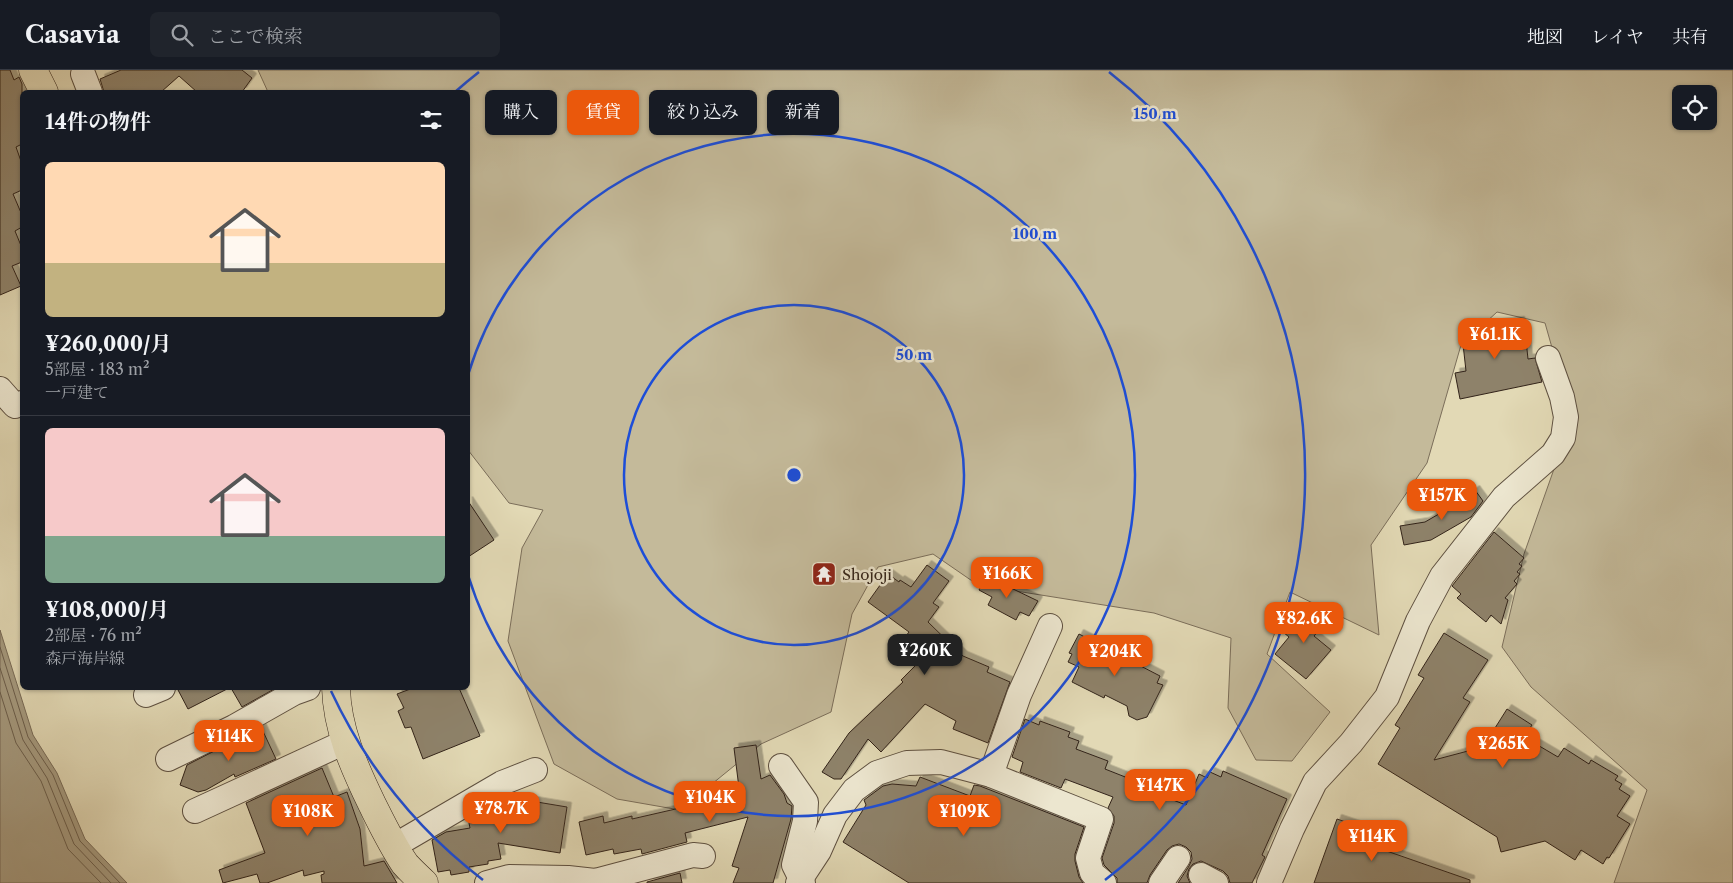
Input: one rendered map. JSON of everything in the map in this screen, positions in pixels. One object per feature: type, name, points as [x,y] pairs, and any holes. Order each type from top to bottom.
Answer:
[{"type":"main road","points":[[33,70],[43,90]]},
{"type":"main road","points":[[336,690],[336,705],[345,742],[359,777],[394,846],[406,865],[424,883]]},
{"type":"street","points":[[1269,883],[1292,828],[1315,782],[1351,743],[1386,697],[1418,621],[1442,576],[1504,497],[1553,454],[1563,438],[1566,417],[1562,397],[1548,358]]},
{"type":"street","points":[[0,389],[15,406],[20,404]]},
{"type":"street","points":[[991,775],[1019,695],[1050,626]]},
{"type":"street","points":[[168,759],[234,727],[302,690]]},
{"type":"street","points":[[195,811],[345,742]]},
{"type":"street","points":[[800,881],[819,851],[835,814],[854,790],[877,773],[907,763],[941,762],[991,775],[1101,819],[1088,858],[1092,874],[1104,883]]},
{"type":"street","points":[[780,766],[806,802],[805,821],[794,865],[800,881]]},
{"type":"street","points":[[394,846],[502,783],[535,770]]},
{"type":"street","points":[[487,883],[509,877],[568,878],[595,881],[634,877],[693,855],[703,856]]},
{"type":"street","points":[[1161,883],[1178,858]]},
{"type":"shaded area","points":[[258,70],[1733,70],[1733,883],[1614,883],[1647,790],[1531,687],[1502,647],[1524,554],[1572,418],[1545,323],[1497,312],[1461,345],[1427,463],[1371,545],[1379,635],[1290,592],[1267,654],[1330,712],[1292,761],[1256,760],[1228,708],[1231,638],[1154,613],[978,585],[933,554],[878,567],[852,614],[831,712],[761,744],[680,810],[617,799],[554,764],[508,641],[522,548],[543,510],[509,503],[470,453],[470,90],[267,90]]},
{"type":"water","points":[[0,630],[33,735],[57,773],[85,839],[127,883],[0,883]]},
{"type":"building","points":[[0,70],[10,70],[14,80],[19,77],[22,84],[22,90],[20,90],[20,145],[16,147],[20,158],[20,191],[13,194],[20,210],[20,228],[15,231],[20,243],[20,263],[12,266],[20,286],[0,295]]},
{"type":"building","points":[[121,70],[242,70],[252,78],[243,90],[195,90],[179,76],[163,90],[103,90],[100,79]]},
{"type":"building","points":[[1520,321],[1522,340],[1526,340],[1528,359],[1535,358],[1542,382],[1460,399],[1455,373],[1466,371],[1461,326]]},
{"type":"building","points":[[1475,490],[1483,501],[1471,517],[1431,540],[1404,545],[1400,526],[1425,522],[1463,500]]},
{"type":"building","points":[[470,504],[494,540],[470,556]]},
{"type":"building","points":[[1494,532],[1524,558],[1519,564],[1522,566],[1517,572],[1520,574],[1514,581],[1517,584],[1505,598],[1508,600],[1501,624],[1491,615],[1486,622],[1457,598],[1461,594],[1452,586]]},
{"type":"building","points":[[927,565],[949,581],[933,603],[939,607],[928,622],[963,656],[989,667],[987,672],[1010,682],[988,743],[953,729],[956,721],[925,704],[881,752],[868,739],[841,779],[834,779],[822,772],[849,733],[903,682],[901,680],[917,664],[896,649],[909,632],[868,602],[888,574],[899,582],[900,580],[911,587]]},
{"type":"building","points":[[986,576],[1038,601],[1029,616],[1020,612],[1016,620],[988,605],[992,597],[979,590]]},
{"type":"building","points":[[1304,607],[1325,623],[1314,636],[1331,650],[1306,679],[1275,654],[1289,637],[1283,632]]},
{"type":"building","points":[[1444,633],[1488,660],[1463,698],[1470,702],[1434,760],[1483,747],[1507,709],[1532,725],[1524,737],[1558,757],[1564,748],[1589,764],[1591,760],[1618,776],[1615,780],[1622,784],[1619,789],[1630,796],[1617,816],[1630,824],[1609,858],[1607,857],[1603,864],[1581,850],[1575,860],[1545,841],[1501,852],[1497,837],[1378,764],[1400,728],[1395,725],[1424,678],[1418,675]]},
{"type":"building","points":[[1079,634],[1160,676],[1157,683],[1163,685],[1147,717],[1137,720],[1129,716],[1127,706],[1105,695],[1104,698],[1072,682],[1079,667],[1068,662],[1072,654],[1069,653]]},
{"type":"building","points":[[178,690],[225,690],[188,709]]},
{"type":"building","points":[[232,690],[272,690],[242,707]]},
{"type":"building","points":[[408,690],[460,690],[480,736],[423,759],[411,727],[405,728],[398,711],[404,708],[397,694]]},
{"type":"building","points":[[1025,719],[1039,725],[1040,721],[1070,732],[1068,737],[1079,741],[1076,749],[1108,761],[1105,769],[1148,786],[1147,790],[1186,805],[1199,774],[1207,778],[1210,772],[1221,777],[1223,771],[1287,799],[1262,855],[1265,857],[1252,883],[1230,883],[1228,876],[1223,871],[1201,861],[1193,864],[1189,869],[1187,876],[1190,883],[1178,883],[1192,859],[1191,852],[1179,844],[1167,850],[1150,875],[1147,883],[1117,883],[1117,878],[1104,865],[1102,858],[1114,823],[1114,816],[1108,808],[1113,797],[1065,779],[1061,788],[1020,772],[1023,762],[1012,757]]},
{"type":"building","points":[[261,727],[276,759],[235,777],[234,774],[206,790],[198,792],[180,785],[187,765]]},
{"type":"building","points":[[756,745],[761,779],[770,775],[784,794],[787,803],[792,806],[791,819],[773,883],[733,883],[739,868],[732,866],[748,817],[685,833],[687,842],[642,854],[641,849],[614,854],[613,849],[586,855],[579,822],[603,816],[604,823],[632,816],[632,819],[693,805],[692,800],[739,788],[734,748]]},
{"type":"building","points":[[322,768],[334,797],[347,792],[360,829],[364,866],[384,861],[397,883],[322,883],[321,875],[324,874],[324,871],[304,876],[303,870],[267,883],[260,883],[257,874],[223,883],[219,870],[265,853],[246,803]]},
{"type":"building","points":[[920,777],[970,796],[974,785],[980,786],[1084,827],[1075,854],[1079,877],[1083,883],[909,883],[843,842],[866,805],[864,800],[883,786],[892,784],[916,786]]},
{"type":"building","points":[[513,798],[567,807],[560,853],[498,843],[501,859],[488,861],[488,864],[469,867],[469,872],[451,875],[450,870],[438,872],[432,840],[446,832],[470,828],[468,818],[500,800]]},
{"type":"building","points":[[1337,819],[1378,833],[1374,844],[1378,848],[1470,880],[1470,883],[1314,883]]},
{"type":"building","points":[[680,873],[682,883],[647,883],[647,882]]},
{"type":"place","name":"Shojoji","points":[[824,574]]}]
